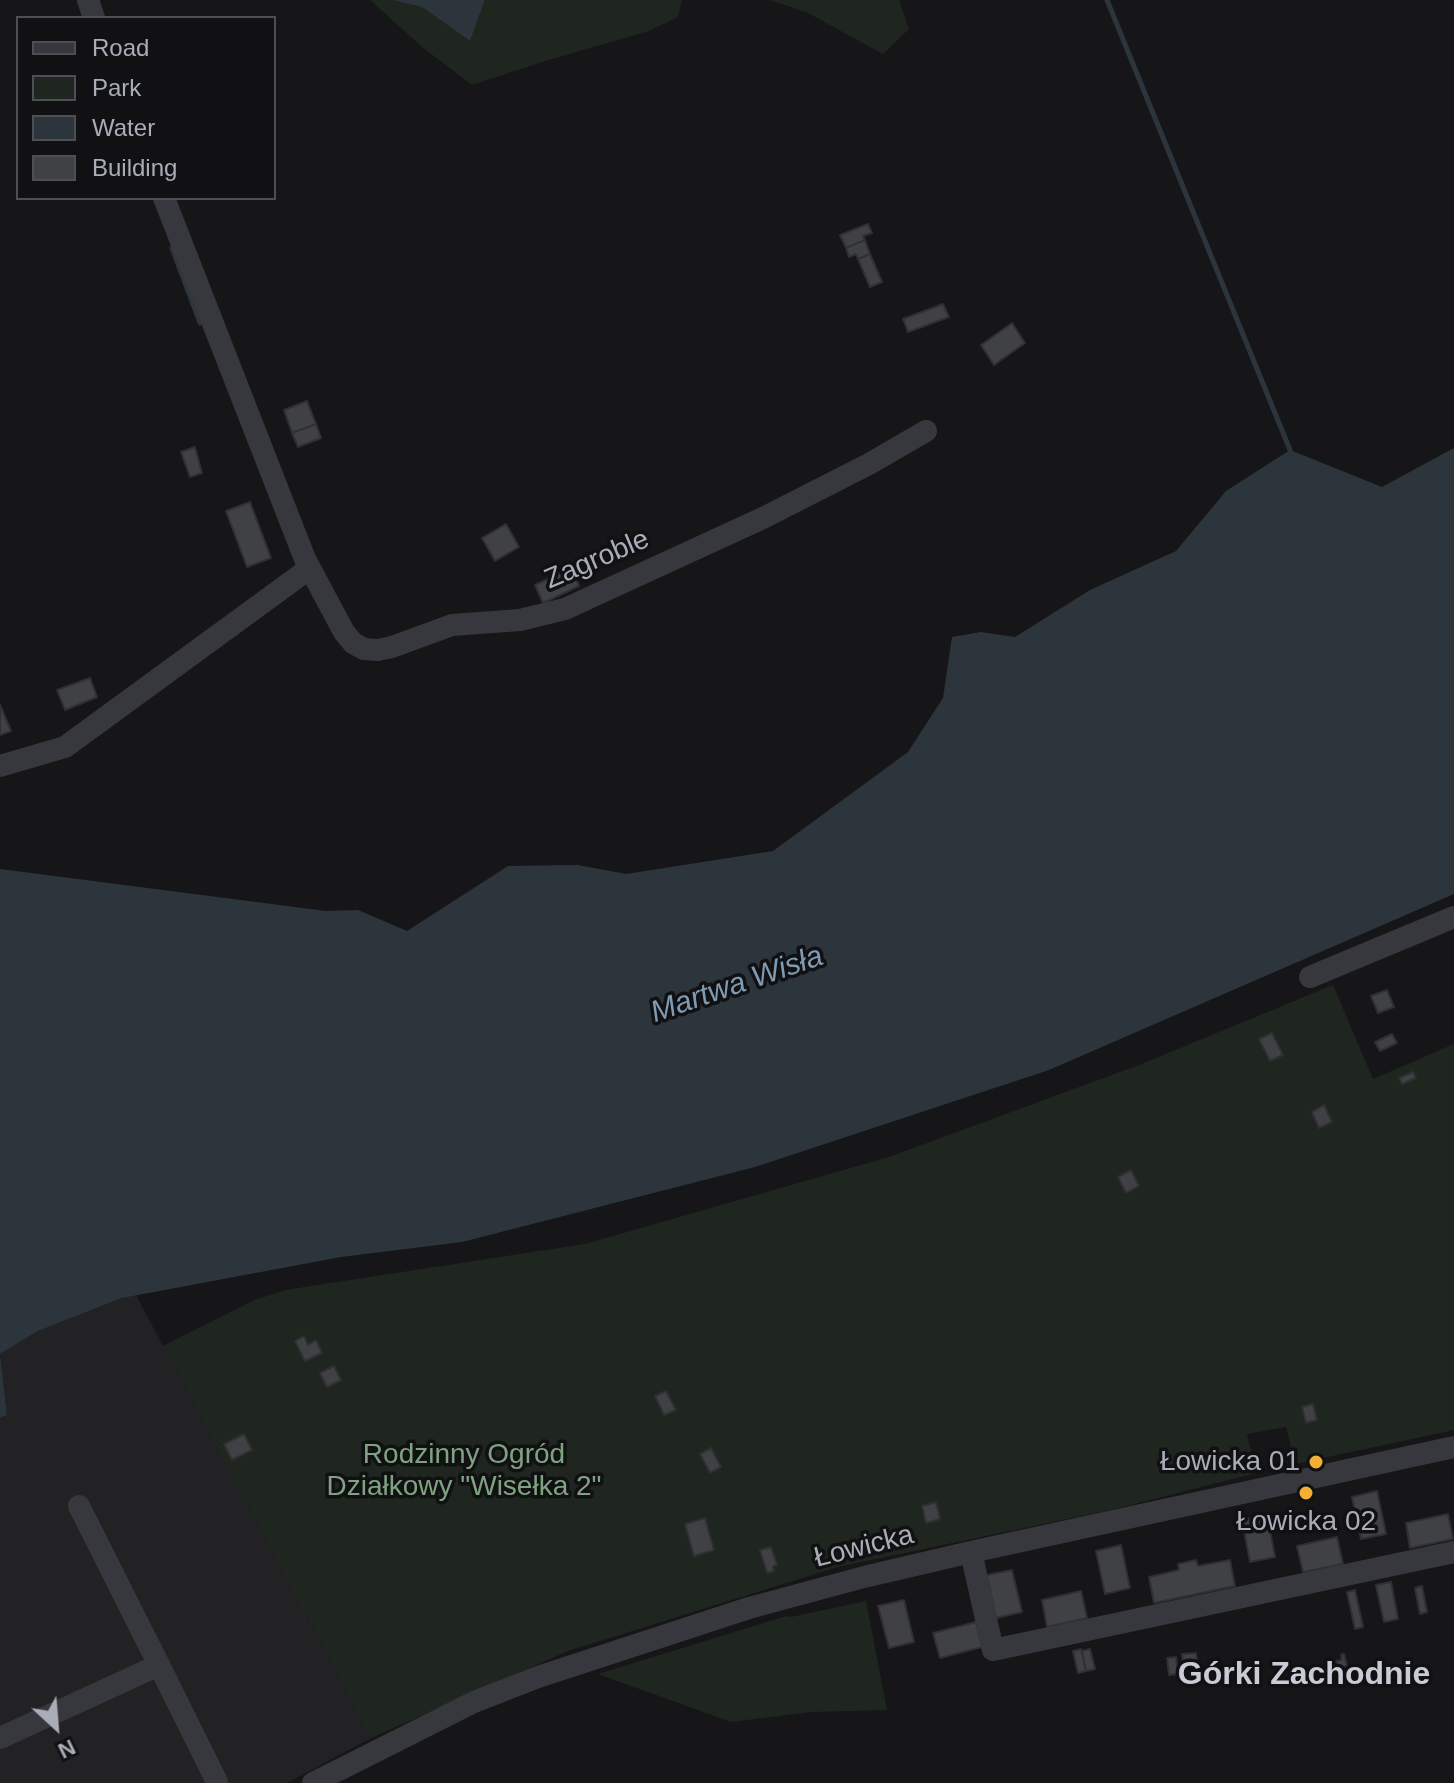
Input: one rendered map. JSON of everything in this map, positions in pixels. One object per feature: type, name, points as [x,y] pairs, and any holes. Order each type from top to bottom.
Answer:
[{"type":"street","name":"Zagroble","points":[[165,200],[310,568],[344,632],[353,643],[364,649],[392,647],[452,625],[544,616],[595,596],[763,518],[926,431]]},
{"type":"street","points":[[0,766],[65,747],[310,568]]},
{"type":"street","points":[[1310,977],[1454,917]]},
{"type":"street","name":"Łowicka","points":[[313,1783],[474,1702],[538,1677],[749,1608],[971,1552],[1454,1447]]},
{"type":"street","points":[[79,1506],[217,1782]]},
{"type":"street","points":[[971,1552],[993,1650],[1454,1552]]},
{"type":"street","points":[[0,1738],[159,1665]]},
{"type":"shaded area","points":[[136,1295],[371,1738],[287,1783],[0,1783],[0,1418],[7,1415],[0,1354],[38,1331]]},
{"type":"green space","points":[[370,0],[392,0],[422,7],[470,41],[485,0],[682,0],[678,17],[649,31],[472,85],[422,47]]},
{"type":"green space","points":[[770,0],[899,0],[909,29],[883,54],[808,13]]},
{"type":"green space","name":"Rodzinny Ogród Działkowy \"Wisełka 2\"","points":[[1333,985],[1373,1079],[1454,1044],[1454,1430],[1295,1464],[1286,1427],[1247,1434],[1256,1473],[1115,1509],[838,1567],[568,1651],[371,1738],[163,1346],[255,1300],[285,1290],[585,1244],[889,1157],[1139,1065]]},
{"type":"green space","points":[[866,1601],[887,1710],[812,1712],[731,1722],[598,1674],[786,1616]]},
{"type":"water","points":[[392,0],[485,0],[470,41],[422,7]]},
{"type":"water","name":"Martwa Wisła","points":[[1454,448],[1454,894],[1049,1070],[755,1167],[462,1242],[341,1257],[122,1298],[38,1331],[0,1354],[0,869],[326,911],[358,910],[407,931],[508,866],[578,865],[626,874],[773,851],[908,752],[943,698],[952,637],[981,632],[1015,637],[1090,590],[1176,551],[1226,491],[1290,450],[1382,487]]},
{"type":"water","points":[[0,1354],[7,1415],[0,1418]]},
{"type":"building","points":[[868,224],[872,233],[863,236],[865,240],[846,248],[840,235]]},
{"type":"building","points":[[865,240],[870,254],[858,259],[856,254],[849,257],[846,248]]},
{"type":"building","points":[[870,254],[882,282],[870,287],[858,259]]},
{"type":"building","points":[[943,304],[949,317],[908,332],[903,319]]},
{"type":"building","points":[[1012,323],[1025,343],[994,365],[981,345]]},
{"type":"building","points":[[307,401],[316,424],[292,433],[284,410]]},
{"type":"building","points":[[316,424],[321,438],[298,447],[292,433]]},
{"type":"building","points":[[195,447],[202,473],[190,477],[181,452]]},
{"type":"building","points":[[250,502],[271,558],[247,567],[226,511]]},
{"type":"building","points":[[506,524],[519,547],[495,561],[482,538]]},
{"type":"building","points":[[571,568],[579,586],[543,603],[535,585]]},
{"type":"building","points":[[90,678],[97,697],[65,710],[57,690]]},
{"type":"building","points":[[0,705],[11,731],[0,735]]},
{"type":"building","points":[[1387,990],[1394,1007],[1378,1013],[1371,996]]},
{"type":"building","points":[[1272,1033],[1283,1055],[1270,1061],[1259,1039]]},
{"type":"building","points":[[1392,1034],[1397,1043],[1380,1051],[1375,1042]]},
{"type":"building","points":[[1413,1072],[1416,1078],[1402,1084],[1399,1078]]},
{"type":"building","points":[[1324,1105],[1332,1122],[1319,1128],[1312,1112]]},
{"type":"building","points":[[1131,1170],[1139,1186],[1126,1193],[1118,1177]]},
{"type":"building","points":[[304,1336],[308,1345],[316,1340],[322,1353],[305,1361],[295,1341]]},
{"type":"building","points":[[334,1366],[341,1380],[327,1387],[320,1373]]},
{"type":"building","points":[[666,1391],[676,1410],[664,1415],[655,1396]]},
{"type":"building","points":[[1313,1404],[1317,1420],[1306,1423],[1302,1407]]},
{"type":"building","points":[[244,1434],[252,1450],[232,1460],[224,1444]]},
{"type":"building","points":[[711,1448],[721,1467],[710,1473],[700,1454]]},
{"type":"building","points":[[1377,1491],[1386,1534],[1361,1539],[1352,1497]]},
{"type":"building","points":[[936,1502],[940,1519],[926,1523],[922,1506]]},
{"type":"building","points":[[1448,1514],[1453,1539],[1410,1548],[1406,1523]]},
{"type":"building","points":[[1267,1515],[1275,1557],[1250,1562],[1242,1520]]},
{"type":"building","points":[[705,1518],[714,1550],[694,1556],[685,1524]]},
{"type":"building","points":[[1337,1537],[1343,1564],[1303,1572],[1297,1546]]},
{"type":"building","points":[[1121,1545],[1130,1588],[1105,1594],[1096,1551]]},
{"type":"building","points":[[771,1547],[777,1565],[773,1566],[774,1571],[767,1573],[760,1550]]},
{"type":"building","points":[[1196,1560],[1198,1566],[1230,1560],[1235,1586],[1154,1603],[1149,1577],[1179,1570],[1178,1564]]},
{"type":"building","points":[[1012,1570],[1022,1612],[996,1618],[987,1575]]},
{"type":"building","points":[[1391,1582],[1398,1619],[1384,1622],[1376,1585]]},
{"type":"building","points":[[1422,1586],[1427,1612],[1420,1614],[1415,1588]]},
{"type":"building","points":[[1355,1590],[1363,1627],[1355,1629],[1347,1592]]},
{"type":"building","points":[[1081,1591],[1087,1618],[1047,1627],[1042,1600]]},
{"type":"building","points":[[904,1600],[914,1642],[889,1648],[878,1606]]},
{"type":"building","points":[[976,1622],[982,1647],[940,1658],[933,1633]]},
{"type":"building","points":[[1081,1649],[1086,1671],[1078,1673],[1073,1651]]},
{"type":"building","points":[[1090,1649],[1095,1669],[1086,1671],[1082,1651]]},
{"type":"building","points":[[1196,1653],[1197,1661],[1183,1663],[1182,1654]]},
{"type":"building","points":[[1344,1654],[1347,1666],[1342,1668],[1345,1680],[1339,1681],[1335,1666]]},
{"type":"building","points":[[1176,1657],[1178,1674],[1169,1675],[1167,1658]]},
{"type":"waterway","points":[[1107,0],[1290,450]]},
{"type":"waterway","points":[[172,248],[200,323]]},
{"type":"place","name":"Łowicka 01","points":[[1316,1462]]},
{"type":"place","name":"Łowicka 02","points":[[1306,1493]]},
{"type":"district","name":"Górki Zachodnie","points":[[1304,1675]]}]
